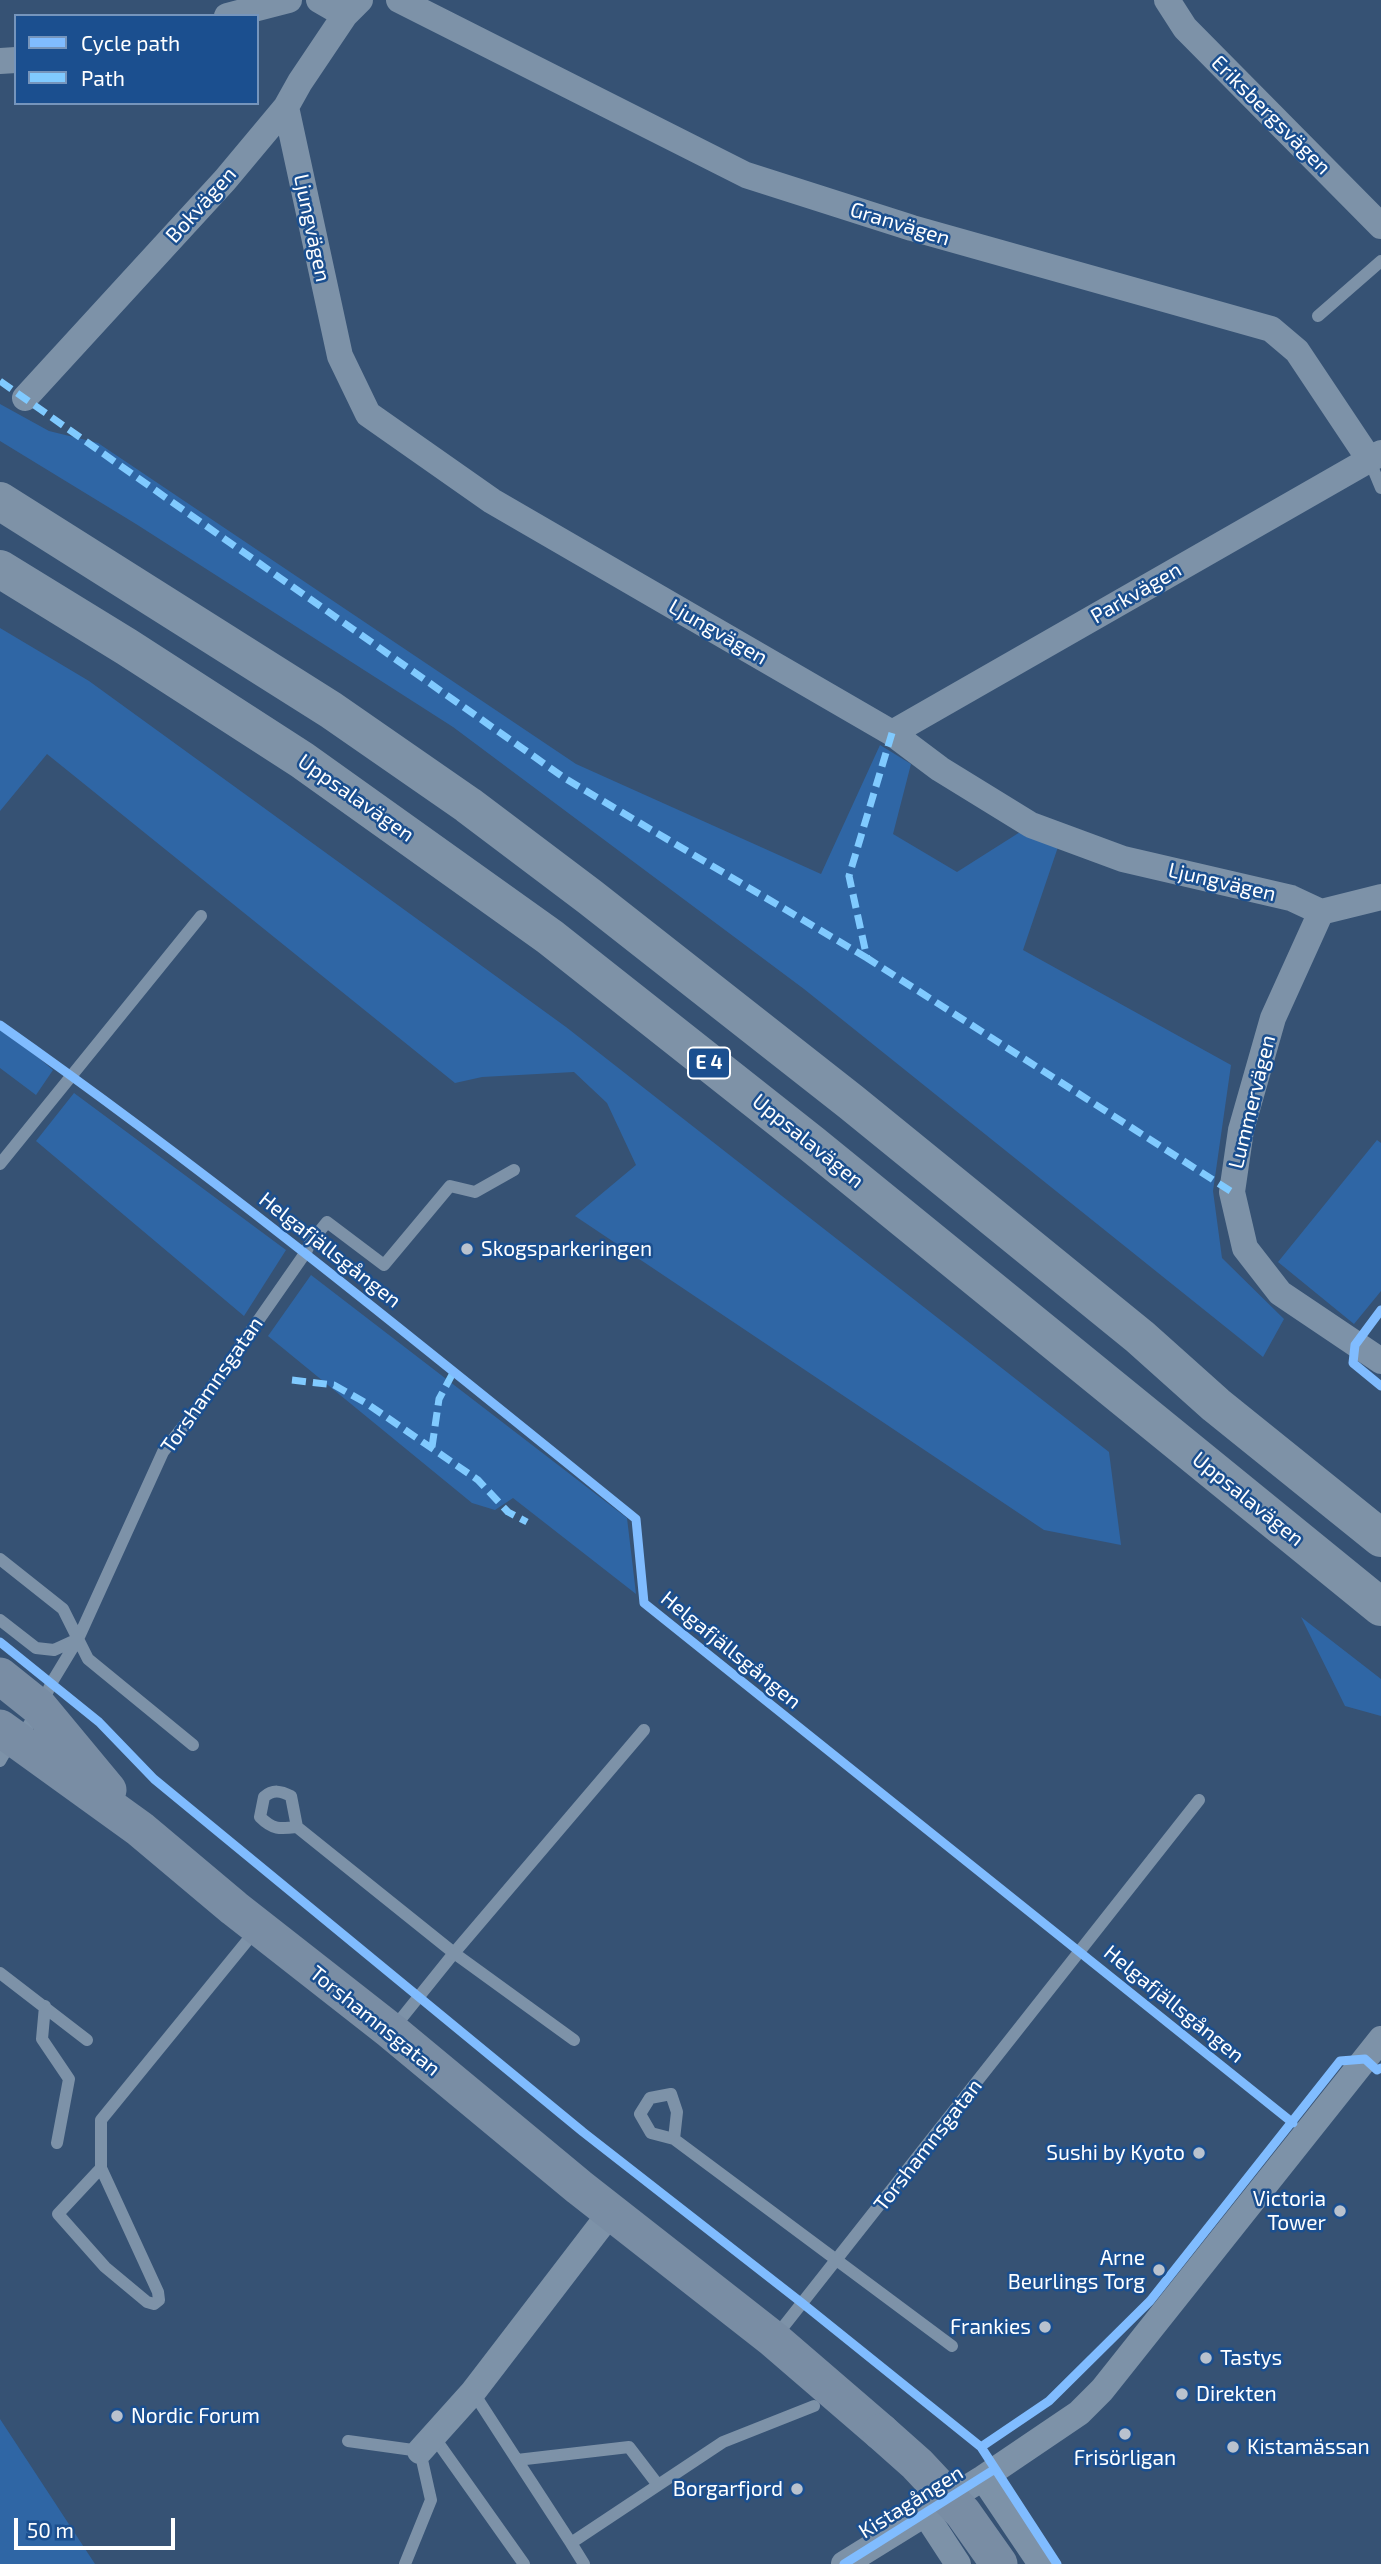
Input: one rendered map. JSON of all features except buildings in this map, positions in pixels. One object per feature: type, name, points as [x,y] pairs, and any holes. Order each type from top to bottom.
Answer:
[{"type":"highway","points":[[0,501],[156,597],[331,710],[480,813],[851,1102],[1140,1337],[1216,1405],[1381,1538]]},
{"type":"highway","name":"Uppsalavägen","points":[[0,569],[302,760],[550,937],[812,1144],[1381,1607]]},
{"type":"street","points":[[234,14],[289,0]]},
{"type":"street","points":[[319,0],[353,8]]},
{"type":"street","name":"Granvägen","points":[[399,0],[746,176],[912,228],[1271,329],[1297,351],[1375,456]]},
{"type":"street","name":"Eriksbergsvägen","points":[[1167,0],[1185,29],[1381,226]]},
{"type":"street","name":"Bokvägen","points":[[25,398],[225,180],[286,107],[300,82],[353,8]]},
{"type":"street","name":"Ljungvägen","points":[[286,107],[340,356],[368,414],[492,501],[892,733],[940,769],[1031,824],[1123,859],[1291,898],[1321,912]]},
{"type":"street","name":"Parkvägen","points":[[892,733],[1375,456]]},
{"type":"street","points":[[1321,912],[1381,897]]},
{"type":"street","name":"Lummervägen","points":[[1321,912],[1273,1018],[1241,1130],[1232,1192],[1245,1248],[1280,1293],[1381,1361]]},
{"type":"street","name":"Torshamnsgatan","points":[[0,1676],[40,1708],[140,1829]]},
{"type":"street","name":"Torshamnsgatan","points":[[6,1743],[140,1829],[611,2212],[773,2339],[917,2464],[963,2513],[999,2564]]},
{"type":"street","name":"Kistagången","points":[[844,2564],[924,2512],[983,2478],[1079,2413],[1102,2390],[1381,2039]]},
{"type":"street","points":[[427,2444],[473,2392],[611,2212]]},
{"type":"street","points":[[983,2478],[1041,2564]]},
{"type":"street","points":[[924,2512],[958,2564]]},
{"type":"lane","points":[[1318,316],[1381,261]]},
{"type":"lane","points":[[1375,456],[1381,488]]},
{"type":"lane","points":[[0,1164],[201,916]]},
{"type":"lane","name":"Torshamnsgatan","points":[[6,1743],[40,1708],[78,1639],[163,1452],[193,1414],[327,1222],[384,1265],[450,1186],[475,1192],[514,1170]]},
{"type":"lane","points":[[0,1559],[63,1609],[88,1659],[193,1745]]},
{"type":"lane","points":[[0,1620],[36,1648],[54,1650],[78,1639]]},
{"type":"lane","points":[[391,2031],[644,1730]]},
{"type":"lane","name":"Torshamnsgatan","points":[[773,2339],[1199,1800]]},
{"type":"lane","points":[[297,1827],[454,1953],[574,2040]]},
{"type":"lane","points":[[101,2168],[58,2214],[105,2267],[147,2302],[154,2304],[159,2300],[158,2292],[101,2168],[101,2120],[258,1927]]},
{"type":"lane","points":[[0,1973],[87,2040]]},
{"type":"lane","points":[[45,2006],[42,2039],[69,2079],[57,2143]]},
{"type":"lane","points":[[674,2139],[952,2346]]},
{"type":"lane","points":[[473,2392],[584,2564]]},
{"type":"lane","points":[[571,2543],[723,2442],[814,2406]]},
{"type":"lane","points":[[348,2441],[427,2444],[524,2564]]},
{"type":"lane","points":[[405,2564],[431,2500],[427,2444]]},
{"type":"lane","points":[[517,2459],[629,2447],[659,2485]]},
{"type":"shaded area","points":[[0,404],[49,431],[98,443],[576,764],[821,874],[880,745],[911,764],[893,834],[957,872],[1028,827],[1059,844],[1023,950],[1231,1065],[1213,1191],[1222,1258],[1284,1319],[1263,1357],[804,989],[453,727],[136,524],[0,441]]},
{"type":"shaded area","points":[[0,628],[89,681],[566,1027],[1109,1452],[1121,1545],[1044,1530],[575,1216],[636,1165],[607,1103],[574,1072],[482,1077],[455,1083],[47,754],[0,811]]},
{"type":"shaded area","points":[[0,1025],[53,1070],[36,1095],[0,1068]]},
{"type":"shaded area","points":[[74,1093],[286,1250],[244,1316],[36,1141]]},
{"type":"shaded area","points":[[1377,1140],[1381,1143],[1381,1291],[1354,1324],[1278,1262]]},
{"type":"shaded area","points":[[311,1275],[627,1518],[636,1594],[513,1498],[495,1510],[472,1503],[268,1336]]},
{"type":"shaded area","points":[[1301,1617],[1381,1679],[1381,1716],[1345,1706]]},
{"type":"shaded area","points":[[0,2419],[95,2564],[0,2564]]},
{"type":"marked path","points":[[0,381],[566,779],[867,958]]},
{"type":"marked path","points":[[892,733],[849,876],[867,958],[1232,1192]]},
{"type":"marked path","points":[[432,1447],[439,1399],[454,1371]]},
{"type":"marked path","points":[[292,1380],[334,1385],[366,1403],[478,1480],[508,1512],[527,1522]]},
{"type":"cycle path","name":"Helgafjällsgången","points":[[0,1025],[243,1205],[636,1519],[644,1603],[1293,2123]]},
{"type":"cycle path","points":[[1381,1310],[1355,1345],[1353,1363],[1381,1386]]},
{"type":"cycle path","points":[[0,1642],[99,1722],[154,1779],[583,2132],[981,2447],[1057,2564]]},
{"type":"cycle path","points":[[981,2447],[1049,2401],[1150,2301],[1340,2061],[1365,2059],[1377,2070],[1381,2068]]},
{"type":"cycle path","points":[[844,2564],[995,2469]]},
{"type":"place","name":"Skogsparkeringen","points":[[467,1249]]},
{"type":"place","name":"Sushi by Kyoto","points":[[1199,2153]]},
{"type":"place","name":"Victoria Tower","points":[[1340,2211]]},
{"type":"place","name":"Arne Beurlings Torg","points":[[1159,2270]]},
{"type":"place","name":"Frankies","points":[[1045,2327]]},
{"type":"place","name":"Tastys","points":[[1206,2358]]},
{"type":"place","name":"Direkten","points":[[1182,2394]]},
{"type":"place","name":"Nordic Forum","points":[[117,2416]]},
{"type":"place","name":"Frisörligan","points":[[1125,2434]]},
{"type":"place","name":"Kistamässan","points":[[1233,2447]]},
{"type":"place","name":"Borgarfjord","points":[[797,2489]]}]
